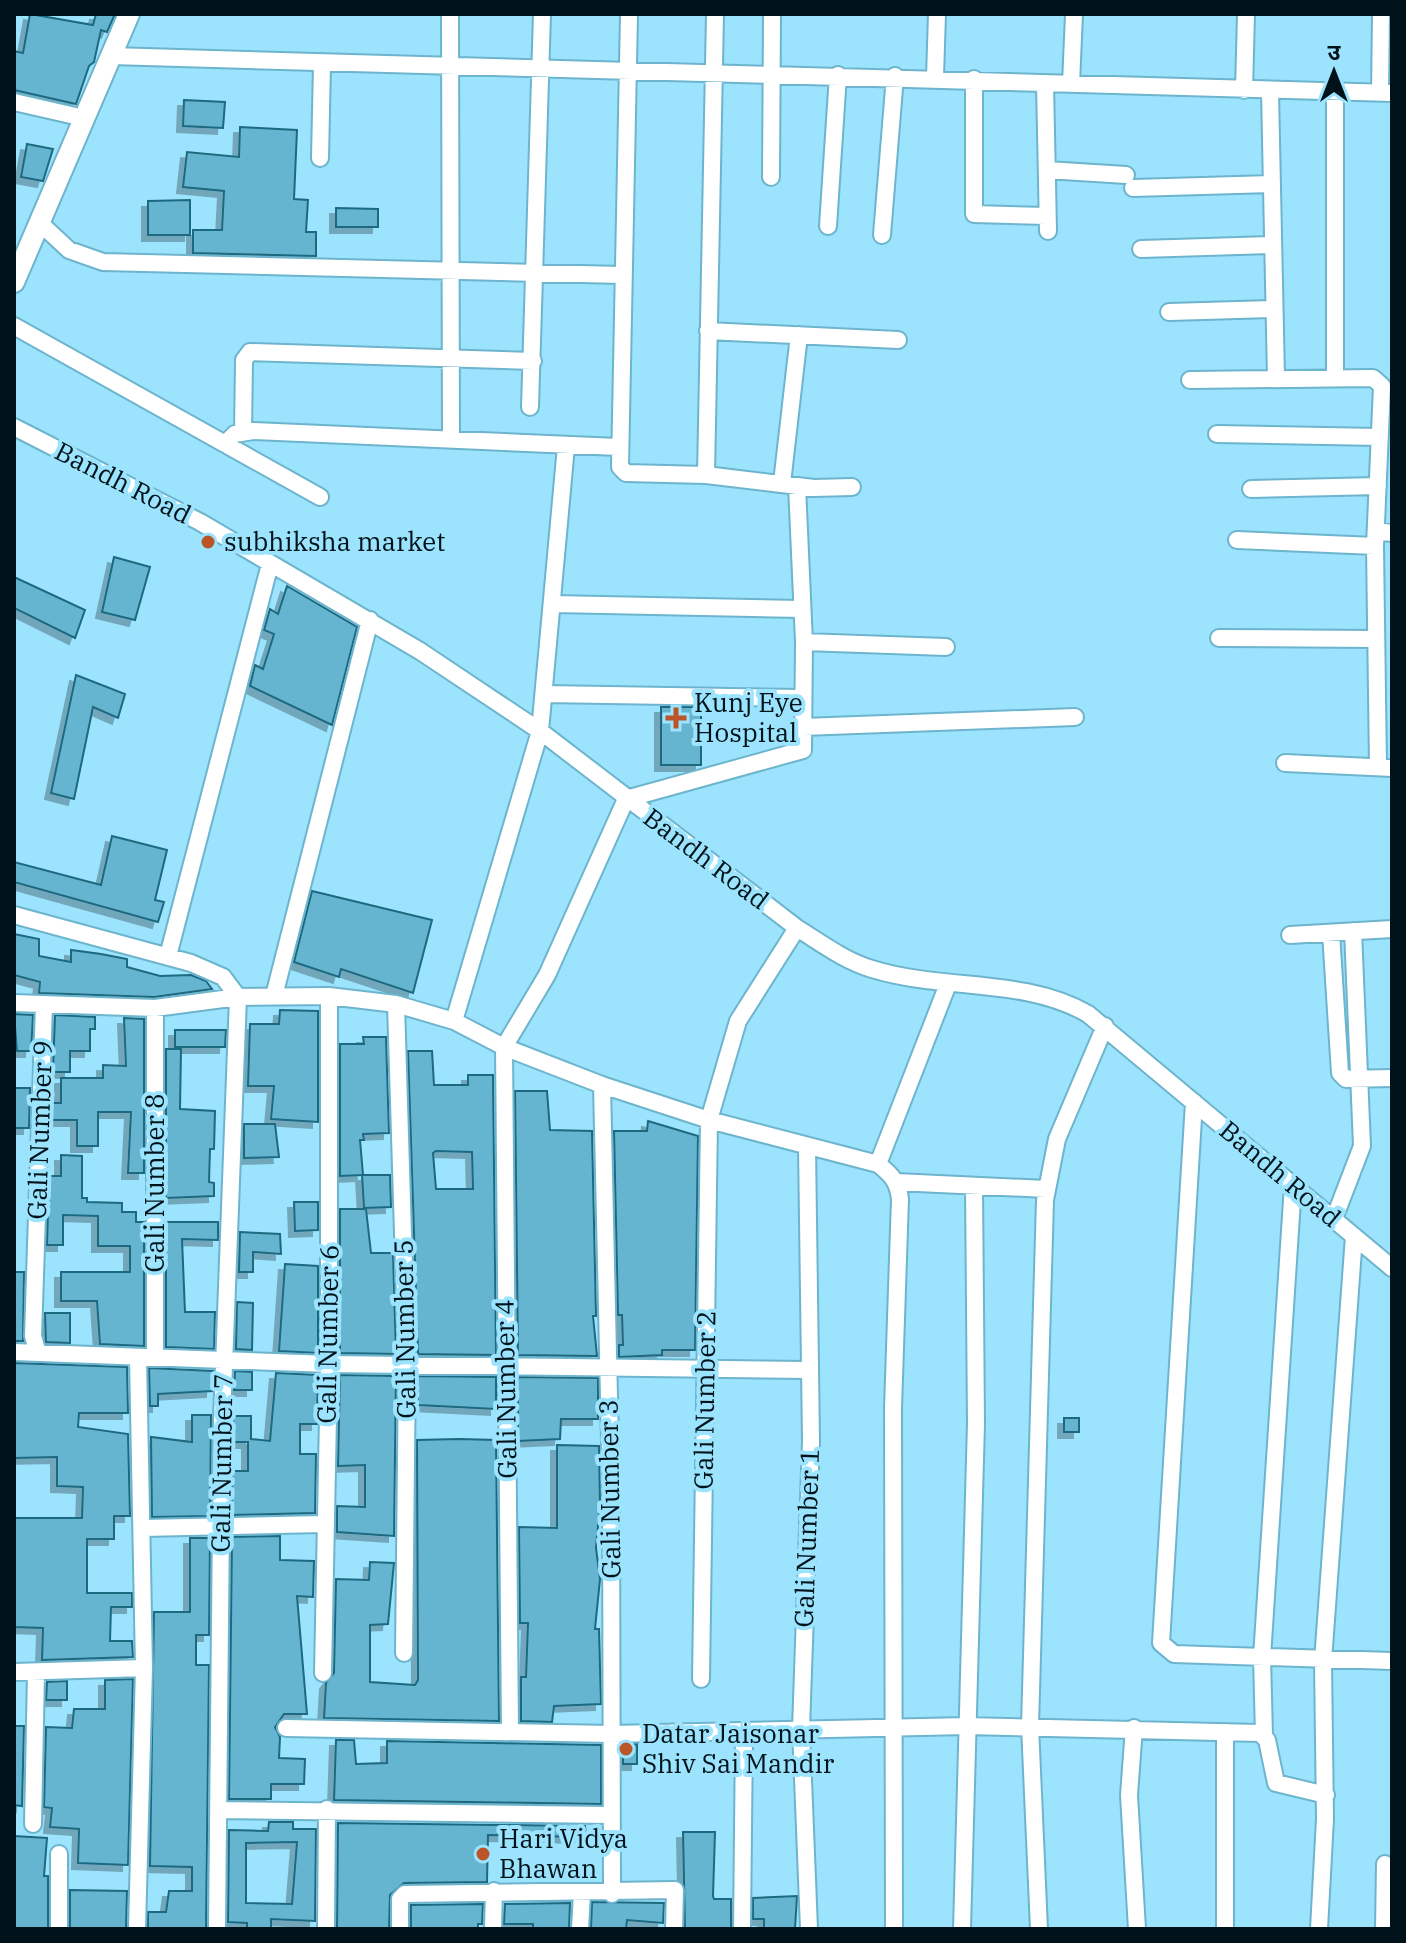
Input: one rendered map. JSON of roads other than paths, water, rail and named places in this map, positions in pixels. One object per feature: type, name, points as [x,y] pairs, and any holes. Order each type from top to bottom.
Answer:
[{"type":"street","points":[[14,282],[129,14]]},
{"type":"street","points":[[450,14],[448,272],[451,440]]},
{"type":"street","points":[[530,407],[542,14]]},
{"type":"street","points":[[629,14],[620,467],[626,473],[706,475],[852,487]]},
{"type":"street","points":[[706,475],[715,14]]},
{"type":"street","points":[[771,177],[772,14]]},
{"type":"street","points":[[935,77],[937,14]]},
{"type":"street","points":[[1071,84],[1074,14]]},
{"type":"street","points":[[1244,90],[1246,14]]},
{"type":"street","points":[[111,56],[322,64],[935,77],[1270,92],[1386,93],[1381,14]]},
{"type":"street","points":[[320,158],[322,64]]},
{"type":"street","points":[[828,226],[838,75]]},
{"type":"street","points":[[882,235],[895,76]]},
{"type":"street","points":[[974,79],[974,214],[1047,223],[1045,83]]},
{"type":"street","points":[[1335,91],[1335,378]]},
{"type":"street","points":[[1270,92],[1276,378]]},
{"type":"street","points":[[14,102],[84,118]]},
{"type":"street","points":[[1047,170],[1129,182],[1272,184]]},
{"type":"street","points":[[40,223],[69,250],[103,262],[622,275]]},
{"type":"street","points":[[1141,249],[1271,245]]},
{"type":"street","points":[[1169,312],[1274,309]]},
{"type":"street","points":[[14,326],[320,497]]},
{"type":"street","points":[[708,331],[898,340]]},
{"type":"street","points":[[504,1047],[547,975],[626,799],[802,752],[804,642],[790,484],[799,335]]},
{"type":"street","points":[[243,432],[244,360],[250,352],[533,361]]},
{"type":"street","points":[[1190,380],[1378,380],[1383,393],[1378,486],[1384,612],[1375,639],[1385,767],[1285,763]]},
{"type":"street","name":"Bandh Road","points":[[14,427],[200,522],[370,620],[540,731],[797,928],[860,965],[948,984],[1058,998],[1105,1026],[1392,1268]]},
{"type":"street","points":[[225,444],[243,432],[618,447]]},
{"type":"street","points":[[1217,434],[1380,437]]},
{"type":"street","points":[[454,1021],[540,731],[566,446]]},
{"type":"street","points":[[1251,489],[1378,486]]},
{"type":"street","points":[[1237,540],[1381,537]]},
{"type":"street","points":[[168,956],[270,564]]},
{"type":"street","points":[[553,604],[801,609]]},
{"type":"street","points":[[274,996],[370,620]]},
{"type":"street","points":[[1219,638],[1375,639]]},
{"type":"street","points":[[804,642],[946,647]]},
{"type":"street","points":[[544,694],[802,698]]},
{"type":"street","points":[[803,727],[1075,717]]},
{"type":"street","points":[[14,915],[168,956],[223,977],[238,997]]},
{"type":"street","name":"Gali Number 2","points":[[701,1679],[709,1120],[738,1021],[797,928]]},
{"type":"street","points":[[1290,935],[1392,929]]},
{"type":"street","points":[[1334,1219],[1362,1146],[1353,931]]},
{"type":"street","points":[[1331,933],[1340,1070],[1344,1078],[1392,1078]]},
{"type":"street","points":[[878,1164],[948,984]]},
{"type":"street","points":[[14,1003],[155,1008],[238,997],[329,996],[396,1004],[454,1021],[504,1047],[602,1085],[709,1120],[878,1164],[896,1182],[900,1199],[893,1408],[894,1929]]},
{"type":"street","name":"Gali Number 6","points":[[323,1673],[329,1364],[329,996]]},
{"type":"street","name":"Gali Number 7","points":[[217,1929],[219,1527],[238,997]]},
{"type":"street","name":"Gali Number 5","points":[[396,1004],[407,1365],[404,1653]]},
{"type":"street","name":"Gali Number 9","points":[[37,1350],[33,1336],[44,1005]]},
{"type":"street","name":"Gali Number 8","points":[[137,1929],[155,1008]]},
{"type":"street","points":[[1039,1929],[1030,1726],[1046,1189],[1066,1114],[1105,1026]]},
{"type":"street","name":"Gali Number 4","points":[[504,1047],[510,1731]]},
{"type":"street","name":"Gali Number 3","points":[[602,1085],[612,1894]]},
{"type":"street","points":[[1194,1102],[1159,1635],[1163,1648],[1174,1654],[1392,1661]]},
{"type":"street","name":"Gali Number 1","points":[[807,1146],[807,1370],[811,1441],[801,1729],[809,1929]]},
{"type":"street","points":[[896,1182],[1046,1189]]},
{"type":"street","points":[[1293,1185],[1262,1657],[1264,1735],[1276,1783],[1326,1795]]},
{"type":"street","points":[[962,1929],[976,1423],[974,1186]]},
{"type":"street","points":[[1319,1929],[1326,1795],[1323,1661],[1354,1236]]},
{"type":"street","points":[[14,1352],[37,1350],[46,1354],[329,1364],[807,1370]]},
{"type":"street","points":[[143,1528],[324,1524]]},
{"type":"street","points":[[14,1672],[144,1668]]},
{"type":"street","points":[[33,1824],[36,1673]]},
{"type":"street","points":[[286,1728],[611,1734],[894,1726],[1030,1726],[1264,1735]]},
{"type":"street","points":[[1134,1728],[1129,1795],[1137,1929]]},
{"type":"street","points":[[742,1929],[744,1731]]},
{"type":"street","points":[[1225,1732],[1225,1929]]},
{"type":"street","points":[[326,1929],[327,1809]]},
{"type":"street","points":[[219,1810],[610,1815]]},
{"type":"street","points":[[59,1854],[59,1929]]},
{"type":"street","points":[[1384,1929],[1385,1864]]},
{"type":"street","points":[[400,1929],[403,1895],[494,1891],[612,1894],[675,1890],[674,1929]]},
{"type":"street","points":[[493,1929],[494,1891]]},
{"type":"street","points":[[580,1929],[582,1893]]},
{"type":"place","name":"subhiksha market","points":[[208,542]]},
{"type":"place","name":"Kunj Eye Hospital","points":[[676,718]]},
{"type":"place","name":"Datar Jaisonar Shiv Sai Mandir","points":[[626,1749]]},
{"type":"place","name":"Hari Vidya Bhawan","points":[[483,1854]]}]
